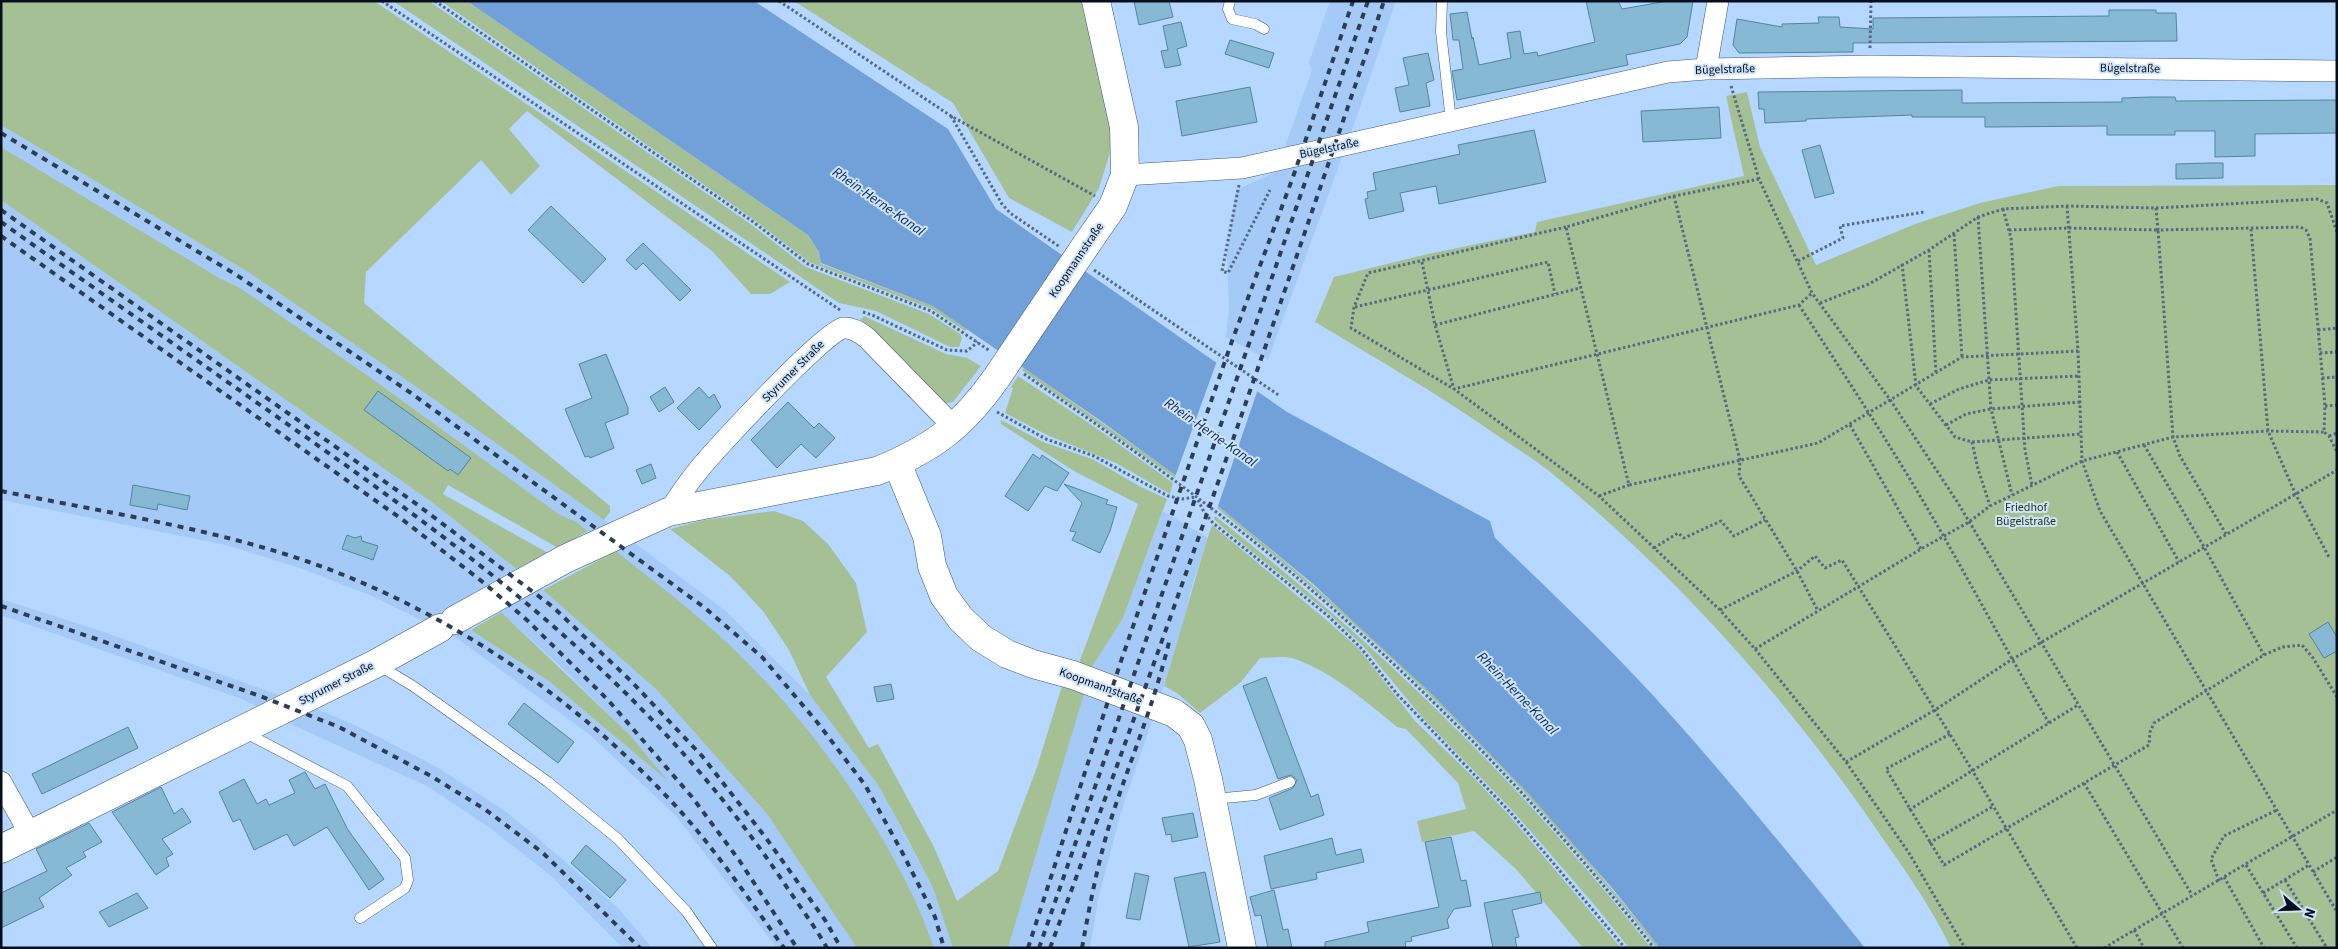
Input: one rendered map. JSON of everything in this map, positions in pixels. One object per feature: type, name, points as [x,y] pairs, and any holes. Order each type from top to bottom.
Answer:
[{"type":"street","name":"Koopmannstraße","points":[[1096,1],[1124,128],[1125,175],[1113,206],[1082,255],[981,400],[942,439],[887,467],[927,536],[932,566],[944,596],[961,620],[981,638],[1007,654],[1033,664],[1073,675],[1174,713],[1191,726],[1198,740],[1212,800],[1242,948]]},
{"type":"street","points":[[1716,69],[1718,1]]},
{"type":"street","name":"Bügelstraße","points":[[1125,175],[1242,168],[1668,72],[1716,69],[1870,66],[2337,71]]},
{"type":"street","points":[[849,321],[955,428]]},
{"type":"street","name":"Styrumer Straße","points":[[668,512],[697,471],[786,376],[832,332],[843,328],[849,321]]},
{"type":"street","name":"Styrumer Straße","points":[[1,849],[375,664],[565,558],[629,528],[668,512],[887,467]]},
{"type":"street","points":[[1,782],[30,834]]},
{"type":"lane","points":[[1230,1],[1228,9],[1232,18],[1255,24],[1264,29]]},
{"type":"lane","points":[[1442,1],[1441,32],[1451,121]]},
{"type":"lane","points":[[375,664],[413,686],[540,776],[618,839],[686,911],[712,948]]},
{"type":"lane","points":[[241,730],[347,786],[405,858],[408,880],[406,888],[360,918]]},
{"type":"lane","points":[[1212,800],[1256,795],[1290,782]]},
{"type":"path","points":[[382,1],[838,309],[849,321],[865,312],[947,350],[967,351],[974,348],[978,342]]},
{"type":"path","points":[[435,1],[752,221],[808,264],[931,311],[978,342],[1003,367],[1098,425],[1196,497],[1309,588],[1476,744],[1610,891],[1654,948]]},
{"type":"path","points":[[779,1],[951,116],[1113,206]]},
{"type":"path","points":[[1870,66],[1871,1]]},
{"type":"path","points":[[1716,69],[1759,179],[1812,293],[1891,401],[1969,522],[2192,895]]},
{"type":"path","points":[[951,116],[1002,204],[1010,213],[1082,255],[1280,396]]},
{"type":"path","points":[[1242,168],[1222,271],[1228,273],[1270,190]]},
{"type":"path","points":[[1759,179],[1674,196],[1506,242],[1441,255],[1422,262],[1368,272],[1354,307],[1351,328],[1454,389],[1599,496],[1720,610],[1755,649],[1846,762],[1909,853],[1965,948]]},
{"type":"path","points":[[1674,196],[1740,460],[1739,476],[1764,520],[1797,571],[1818,611]]},
{"type":"path","points":[[1820,303],[1869,284],[1929,250],[1978,217],[2003,209],[2067,206],[2156,208],[2317,199],[2328,203],[2337,232]]},
{"type":"path","points":[[2067,206],[2078,351],[2082,461],[2100,511],[2144,582],[2337,912]]},
{"type":"path","points":[[2156,208],[2173,437],[2180,456],[2226,534]]},
{"type":"path","points":[[2003,209],[2008,230],[2024,440],[2032,485]]},
{"type":"path","points":[[1798,261],[1843,238],[1840,226],[1924,212]]},
{"type":"path","points":[[1978,217],[1990,409],[2012,495]]},
{"type":"path","points":[[1566,227],[1629,485]]},
{"type":"path","points":[[2008,230],[2068,228],[2158,230],[2300,227],[2306,230],[2310,238],[2325,406],[2324,432]]},
{"type":"path","points":[[2251,229],[2268,431],[2294,493],[2330,559]]},
{"type":"path","points":[[1954,233],[1962,357]]},
{"type":"path","points":[[1929,250],[1936,374]]},
{"type":"path","points":[[1422,262],[1435,324],[1454,389]]},
{"type":"path","points":[[1354,307],[1548,262],[1555,294]]},
{"type":"path","points":[[1902,264],[1916,386],[1955,437],[1972,442],[2024,440],[2081,434]]},
{"type":"path","points":[[1435,324],[1580,288]]},
{"type":"path","points":[[1454,389],[1799,306],[1812,293]]},
{"type":"path","points":[[1799,306],[1869,414],[1944,537],[2049,723]]},
{"type":"path","points":[[2318,330],[2337,328]]},
{"type":"path","points":[[1599,496],[1629,485],[1818,443],[1962,357],[2078,351]]},
{"type":"path","points":[[2320,353],[2337,352]]},
{"type":"path","points":[[1930,404],[1959,389],[1989,380],[2079,376]]},
{"type":"path","points":[[2322,378],[2337,377]]},
{"type":"path","points":[[981,400],[1003,417],[1046,439],[1094,456],[1168,496],[1182,499],[1196,497]]},
{"type":"path","points":[[1946,425],[1966,414],[1990,409],[2022,405],[2080,402]]},
{"type":"path","points":[[2325,406],[2337,405]]},
{"type":"path","points":[[1850,425],[1921,549]]},
{"type":"path","points":[[1755,649],[1969,522],[1990,506],[2082,461],[2173,437],[2268,431],[2324,432],[2330,436],[2337,452]]},
{"type":"path","points":[[2330,436],[2337,433]]},
{"type":"path","points":[[1972,442],[1978,469],[1990,506]]},
{"type":"path","points":[[2144,445],[2264,655]]},
{"type":"path","points":[[2117,452],[2179,562]]},
{"type":"path","points":[[1846,762],[1935,710],[2012,660],[2294,493],[2337,470]]},
{"type":"path","points":[[1196,497],[1204,512],[1213,523],[1327,615],[1362,648],[1397,694],[1510,813],[1625,948]]},
{"type":"path","points":[[1654,548],[1678,533],[1684,538],[1721,521],[1734,536],[1764,520]]},
{"type":"path","points":[[1720,610],[1797,571],[1815,556],[1826,568],[1842,560],[1972,770],[1992,807],[2077,948]]},
{"type":"path","points":[[1950,734],[1886,769],[1909,810],[1944,865],[2007,830],[2149,745],[2150,732],[2154,722],[2264,655],[2282,647],[2302,645],[2314,658],[2335,690],[2337,697]]},
{"type":"path","points":[[1909,810],[2078,705]]},
{"type":"path","points":[[2084,783],[2183,948]]},
{"type":"path","points":[[1929,843],[1992,807]]},
{"type":"path","points":[[2219,881],[2211,859],[2224,836],[2277,810]]},
{"type":"path","points":[[2104,948],[2337,810]]},
{"type":"path","points":[[2313,872],[2337,857]]},
{"type":"path","points":[[2246,865],[2297,948]]},
{"type":"path","points":[[2263,893],[2309,865]]},
{"type":"path","points":[[2224,878],[2264,948]]},
{"type":"path","points":[[2285,880],[2327,948]]},
{"type":"path","points":[[2134,930],[2144,948]]},
{"type":"shaded area","points":[[1330,1],[1396,1],[1357,116],[1268,360],[1226,337],[1229,308],[1227,254],[1236,190],[1276,172],[1312,70],[1309,63]]},
{"type":"shaded area","points":[[1,125],[248,272],[415,386],[604,520],[727,612],[810,695],[878,785],[933,888],[953,948],[934,948],[911,892],[713,630],[616,551],[575,521],[560,515],[367,375],[240,288],[221,279],[1,147]]},
{"type":"shaded area","points":[[1,200],[433,503],[543,590],[657,690],[767,814],[857,948],[777,948],[676,816],[589,734],[458,639],[372,596],[303,569],[226,545],[1,500]],"holes":[[[477,590],[561,667],[630,735],[665,778],[550,682],[471,630],[440,614]]]},
{"type":"shaded area","points":[[1163,511],[1208,538],[1192,586],[1178,644],[1120,815],[1098,900],[1090,948],[1008,948],[1092,667],[1123,618]]},
{"type":"shaded area","points":[[1,599],[101,631],[314,708],[357,726],[435,766],[504,810],[619,909],[652,948],[623,948],[550,875],[490,828],[427,786],[297,727],[242,699],[1,615]]},
{"type":"green space","points":[[1,1],[374,1],[790,282],[770,294],[751,294],[712,251],[527,111],[509,129],[540,166],[511,195],[481,160],[366,272],[364,303],[610,506],[610,512],[604,520],[415,386],[248,272],[1,125]]},
{"type":"green space","points":[[393,1],[429,1],[749,223],[806,267],[929,314],[960,334],[962,338],[959,347],[950,347],[876,311],[839,303]]},
{"type":"green space","points":[[441,1],[467,1],[808,235],[819,252],[821,264],[933,306],[967,329],[965,331],[932,309],[809,262],[753,219]]},
{"type":"green space","points":[[794,1],[1084,1],[1113,143],[1099,188],[1072,232],[1009,198],[953,103]]},
{"type":"green space","name":"Friedhof Bügelstraße","points":[[1747,92],[1760,147],[1816,265],[1915,224],[1980,203],[2058,186],[2337,185],[2337,948],[1951,948],[1908,875],[1844,783],[1767,686],[1685,595],[1641,552],[1549,471],[1434,394],[1315,322],[1334,277],[1428,254],[1535,232],[1537,222],[1744,176],[1726,96]]},
{"type":"green space","points":[[1,147],[221,279],[240,288],[367,375],[560,515],[575,521],[588,531],[558,548],[448,485],[443,494],[548,553],[519,571],[433,503],[1,200]]},
{"type":"green space","points":[[864,316],[946,354],[967,358],[981,366],[953,402],[943,404],[861,323],[860,320]]},
{"type":"green space","points":[[1024,368],[1176,475],[1175,478],[1022,370]]},
{"type":"green space","points":[[1018,376],[1096,428],[1173,483],[1170,494],[1116,463],[1047,435],[1005,413],[1013,388],[1011,387]]},
{"type":"green space","points":[[1001,420],[1043,442],[1092,459],[1141,487],[1167,499],[1123,618],[1092,667],[1079,663],[1138,504],[1074,471],[1001,424]]},
{"type":"green space","points":[[1218,506],[1359,626],[1460,721],[1557,825],[1660,948],[1657,948],[1596,873],[1532,801],[1432,697],[1308,584],[1217,508]]},
{"type":"green space","points":[[774,511],[803,521],[828,544],[856,583],[867,632],[826,677],[869,748],[878,744],[934,847],[957,901],[998,871],[1037,767],[1062,686],[1084,694],[1008,948],[953,948],[933,888],[878,785],[810,695],[789,650],[763,611],[730,576],[670,529],[704,520]]},
{"type":"green space","points":[[1215,516],[1333,614],[1446,719],[1552,830],[1603,888],[1651,948],[1629,948],[1598,909],[1512,810],[1421,716],[1364,647],[1327,612],[1229,533],[1214,519]]},
{"type":"green space","points":[[1212,525],[1359,649],[1415,721],[1508,814],[1621,948],[1583,948],[1516,869],[1474,831],[1422,842],[1417,821],[1466,809],[1458,783],[1406,729],[1397,727],[1336,680],[1309,665],[1291,658],[1260,658],[1241,682],[1200,713],[1177,693],[1164,686]]},
{"type":"green space","points":[[616,551],[713,630],[771,687],[798,719],[849,786],[892,856],[911,892],[934,948],[857,948],[767,814],[657,690],[543,590]]},
{"type":"green space","points":[[501,612],[630,735],[668,781],[550,682],[471,630]]},
{"type":"water","name":"Rhein-Herne-Kanal","points":[[467,1],[754,1],[948,129],[996,209],[1287,412],[1490,521],[1495,538],[1605,645],[1647,689],[1768,828],[1865,948],[1660,948],[1613,889],[1527,792],[1434,696],[1312,583],[1218,506],[1101,421],[933,306],[821,263],[819,252],[808,235]]},
{"type":"pier","points":[[1217,361],[1258,389],[1217,509],[1175,477]]},
{"type":"building","points":[[1134,1],[1169,1],[1173,17],[1139,25]]},
{"type":"building","points":[[1586,1],[1618,1],[1622,9],[1668,1],[1693,1],[1687,37],[1680,44],[1626,55],[1628,65],[1457,100],[1452,71],[1463,69],[1459,40],[1453,40],[1450,14],[1467,12],[1479,65],[1511,58],[1507,33],[1520,31],[1524,54],[1537,52],[1538,56],[1595,42]]},
{"type":"building","points":[[2109,10],[2156,10],[2156,13],[2176,13],[2177,41],[1853,43],[1853,52],[1739,53],[1733,45],[1737,19],[1782,27],[1782,24],[1819,23],[1818,17],[1839,17],[1840,27],[1873,29],[1873,18],[2109,16]]},
{"type":"building","points":[[1181,22],[1187,46],[1177,49],[1181,65],[1165,68],[1161,51],[1168,50],[1163,26]]},
{"type":"building","points":[[1230,40],[1274,53],[1269,68],[1225,54]]},
{"type":"building","points":[[1428,53],[1434,80],[1426,83],[1430,106],[1400,112],[1395,88],[1409,85],[1403,58]]},
{"type":"building","points":[[1250,87],[1257,122],[1182,136],[1176,101]]},
{"type":"building","points":[[1962,90],[1962,103],[2122,102],[2122,98],[2150,97],[2175,97],[2176,101],[2337,100],[2337,133],[2255,134],[2255,156],[2215,157],[2215,131],[2175,131],[2175,135],[2107,135],[2107,126],[1985,127],[1985,117],[1912,117],[1912,115],[1806,119],[1806,121],[1765,123],[1764,109],[1759,109],[1758,92]]},
{"type":"building","points":[[1719,107],[1721,138],[1643,142],[1641,111]]},
{"type":"building","points":[[1534,130],[1546,182],[1439,204],[1436,186],[1400,193],[1404,211],[1369,219],[1365,199],[1368,198],[1367,192],[1376,190],[1373,173],[1460,154],[1458,145]]},
{"type":"building","points":[[1820,145],[1834,193],[1815,198],[1802,150]]},
{"type":"building","points":[[2223,163],[2223,178],[2176,179],[2176,164]]},
{"type":"building","points":[[551,206],[606,259],[583,283],[528,230]]},
{"type":"building","points":[[643,243],[691,290],[680,301],[643,263],[636,270],[626,260]]},
{"type":"building","points":[[606,354],[628,408],[628,414],[605,423],[614,448],[590,458],[589,456],[585,457],[565,409],[592,398],[579,364]]},
{"type":"building","points":[[665,387],[674,402],[659,412],[650,397]]},
{"type":"building","points":[[699,387],[709,398],[714,394],[721,407],[699,430],[677,408]]},
{"type":"building","points":[[378,391],[471,458],[458,475],[450,469],[448,471],[364,410]]},
{"type":"building","points":[[788,402],[814,428],[819,423],[835,438],[816,458],[801,444],[777,468],[751,440]]},
{"type":"building","points":[[1033,454],[1040,459],[1042,455],[1069,473],[1057,491],[1045,486],[1028,511],[1005,496]]},
{"type":"building","points":[[651,464],[656,478],[642,484],[636,470]]},
{"type":"building","points":[[1064,484],[1108,500],[1106,504],[1117,507],[1110,531],[1100,553],[1072,540],[1076,532],[1070,531],[1082,503]]},
{"type":"building","points":[[133,485],[190,496],[187,510],[158,504],[157,510],[130,505]]},
{"type":"building","points":[[347,535],[355,538],[361,536],[362,541],[378,546],[373,560],[342,549]]},
{"type":"building","points":[[2328,622],[2337,637],[2337,651],[2324,658],[2309,634]]},
{"type":"building","points":[[1266,677],[1311,797],[1318,794],[1324,815],[1280,830],[1269,798],[1293,788],[1297,780],[1291,775],[1278,779],[1243,686]]},
{"type":"building","points":[[891,684],[894,699],[877,702],[874,687]]},
{"type":"building","points":[[524,703],[574,742],[558,763],[508,724]]},
{"type":"building","points":[[128,727],[138,748],[42,794],[32,774]]},
{"type":"building","points":[[305,772],[315,789],[325,784],[348,830],[384,879],[369,890],[327,827],[294,846],[287,834],[254,850],[240,819],[233,822],[219,792],[244,779],[257,804],[266,799],[269,805],[295,793],[289,780]]},
{"type":"building","points":[[161,787],[174,814],[182,808],[191,822],[162,839],[173,854],[166,858],[169,866],[156,875],[112,812]]},
{"type":"building","points":[[1193,813],[1198,837],[1172,842],[1171,834],[1166,835],[1162,818]]},
{"type":"building","points":[[89,823],[102,842],[83,852],[86,857],[66,868],[72,875],[39,898],[44,907],[1,928],[1,893],[47,871],[36,849]]},
{"type":"building","points":[[1451,837],[1461,881],[1466,880],[1471,906],[1454,909],[1447,920],[1449,928],[1411,937],[1412,941],[1405,942],[1406,948],[1325,948],[1325,942],[1369,932],[1367,922],[1439,907],[1425,842]]},
{"type":"building","points":[[1332,838],[1336,855],[1361,849],[1364,862],[1316,873],[1317,879],[1271,889],[1264,856]]},
{"type":"building","points":[[586,845],[626,880],[610,898],[571,863]]},
{"type":"building","points":[[1205,872],[1220,942],[1189,947],[1174,878]]},
{"type":"building","points":[[1135,873],[1149,876],[1140,920],[1126,918]]},
{"type":"building","points":[[1274,890],[1283,930],[1288,929],[1292,948],[1268,948],[1261,915],[1255,916],[1250,897]]},
{"type":"building","points":[[1540,892],[1542,903],[1512,910],[1519,937],[1515,938],[1517,948],[1493,948],[1484,903]]},
{"type":"building","points":[[137,893],[148,908],[109,927],[99,912]]},
{"type":"railway","points":[[1028,948],[1120,664],[1232,341],[1293,177],[1353,1]]},
{"type":"railway","points":[[1039,948],[1368,1]]},
{"type":"railway","points":[[1050,948],[1220,476],[1384,1]]},
{"type":"railway","points":[[1,133],[235,274],[411,393],[705,608],[762,657],[817,722],[865,785],[935,917],[944,948]]},
{"type":"railway","points":[[1,210],[415,503],[553,607],[631,681],[702,756],[766,838],[825,920],[841,948]]},
{"type":"railway","points":[[1,222],[363,477],[497,579],[560,632],[621,689],[679,749],[733,813],[784,883],[827,948]]},
{"type":"railway","points":[[1,236],[403,520],[484,583],[528,621],[608,700],[692,797],[739,860],[797,948]]},
{"type":"railway","points":[[1,491],[195,530],[272,550],[360,582],[410,605],[458,631],[505,660],[550,692],[634,763],[672,802],[702,837],[784,948]]},
{"type":"railway","points":[[1,606],[260,696],[339,727],[431,776],[486,810],[543,853],[640,948]]},
{"type":"railway","points":[[1082,948],[1095,880],[1108,830],[1150,707],[1169,642]]}]
